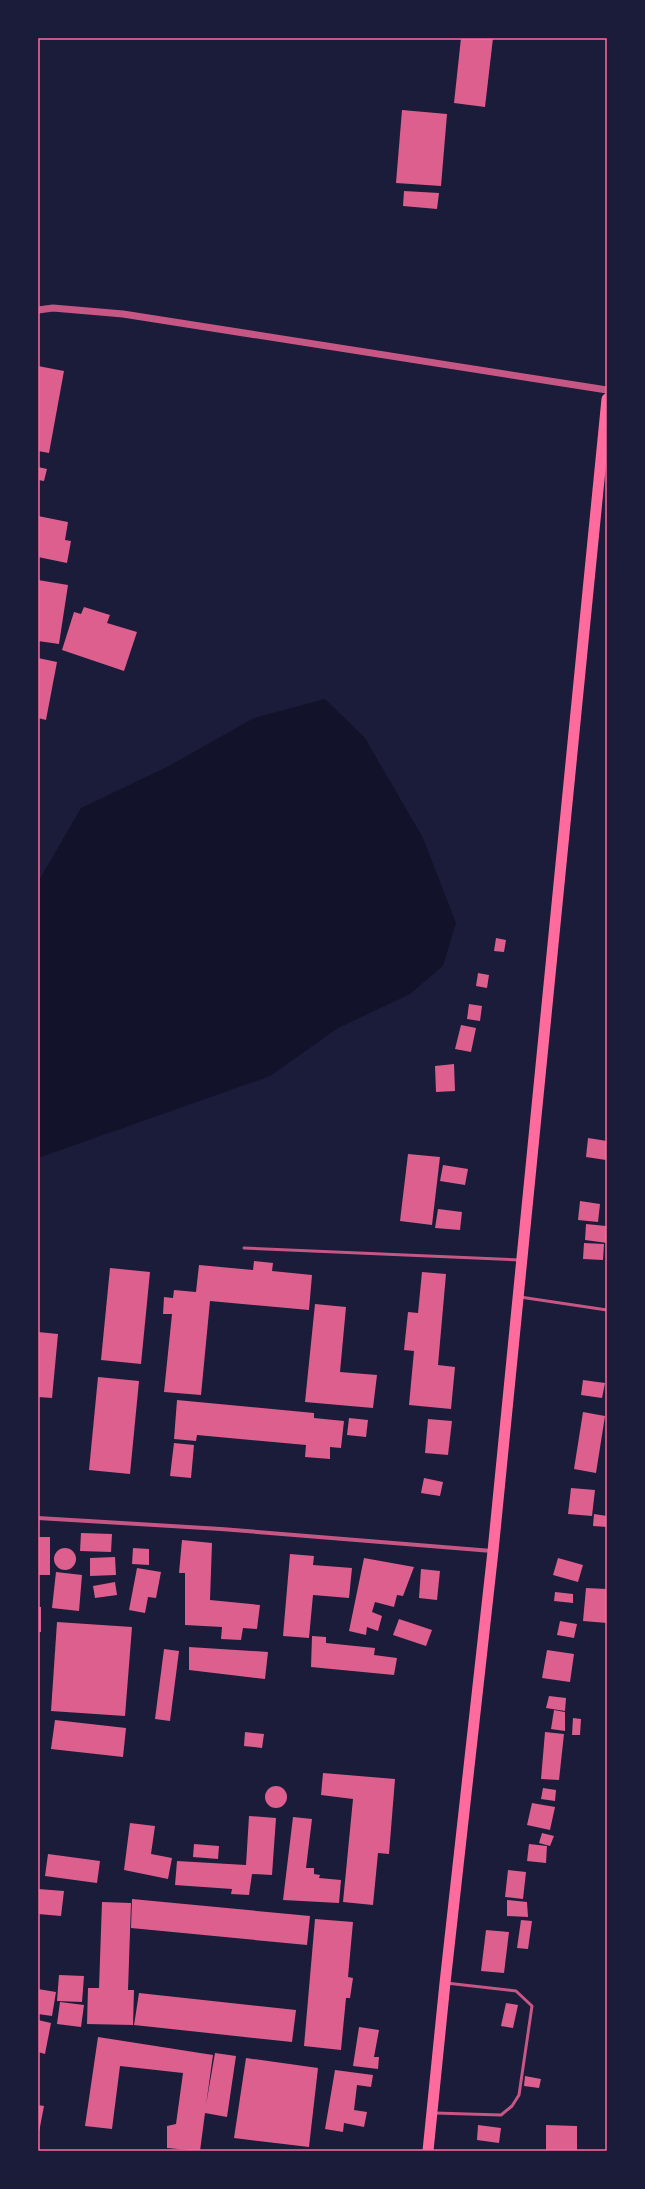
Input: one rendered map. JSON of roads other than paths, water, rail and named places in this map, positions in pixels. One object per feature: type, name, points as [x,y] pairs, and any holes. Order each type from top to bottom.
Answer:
[{"type":"highway","points":[[428,2151],[493,1551],[607,399]]},
{"type":"street","points":[[38,310],[53,308],[123,314],[607,390]]},
{"type":"street","points":[[38,1518],[221,1529],[493,1551]]},
{"type":"lane","points":[[244,1248],[522,1261]]},
{"type":"lane","points":[[518,1296],[607,1310]]},
{"type":"lane","points":[[432,2113],[501,2115],[512,2106],[519,2096],[532,2006],[516,1991],[445,1983]]}]
